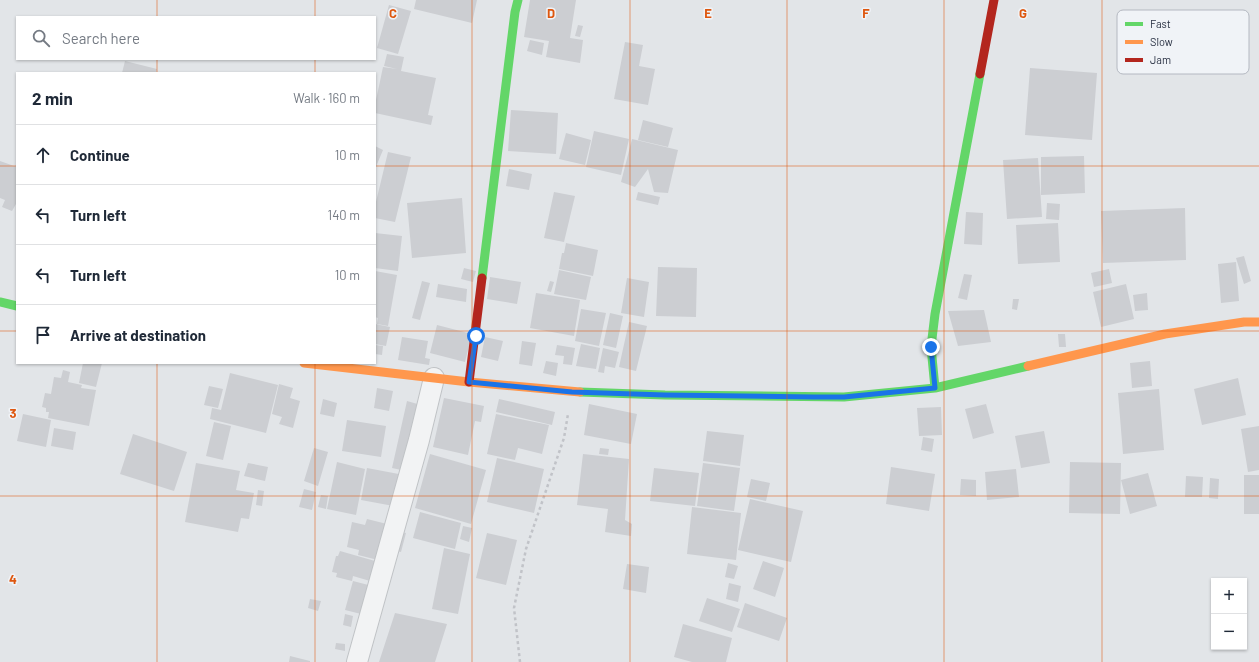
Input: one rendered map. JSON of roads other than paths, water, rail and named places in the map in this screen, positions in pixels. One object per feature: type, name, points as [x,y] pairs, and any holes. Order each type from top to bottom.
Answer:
[{"type":"main road","points":[[469,382],[515,12],[518,0]]},
{"type":"main road","points":[[935,388],[931,347],[935,314],[994,0]]},
{"type":"main road","points":[[0,302],[16,306]]},
{"type":"main road","points":[[313,364],[572,392],[665,395],[844,397],[935,388],[1165,334],[1244,322],[1259,322]]},
{"type":"street","points":[[357,662],[419,440],[434,378]]}]
